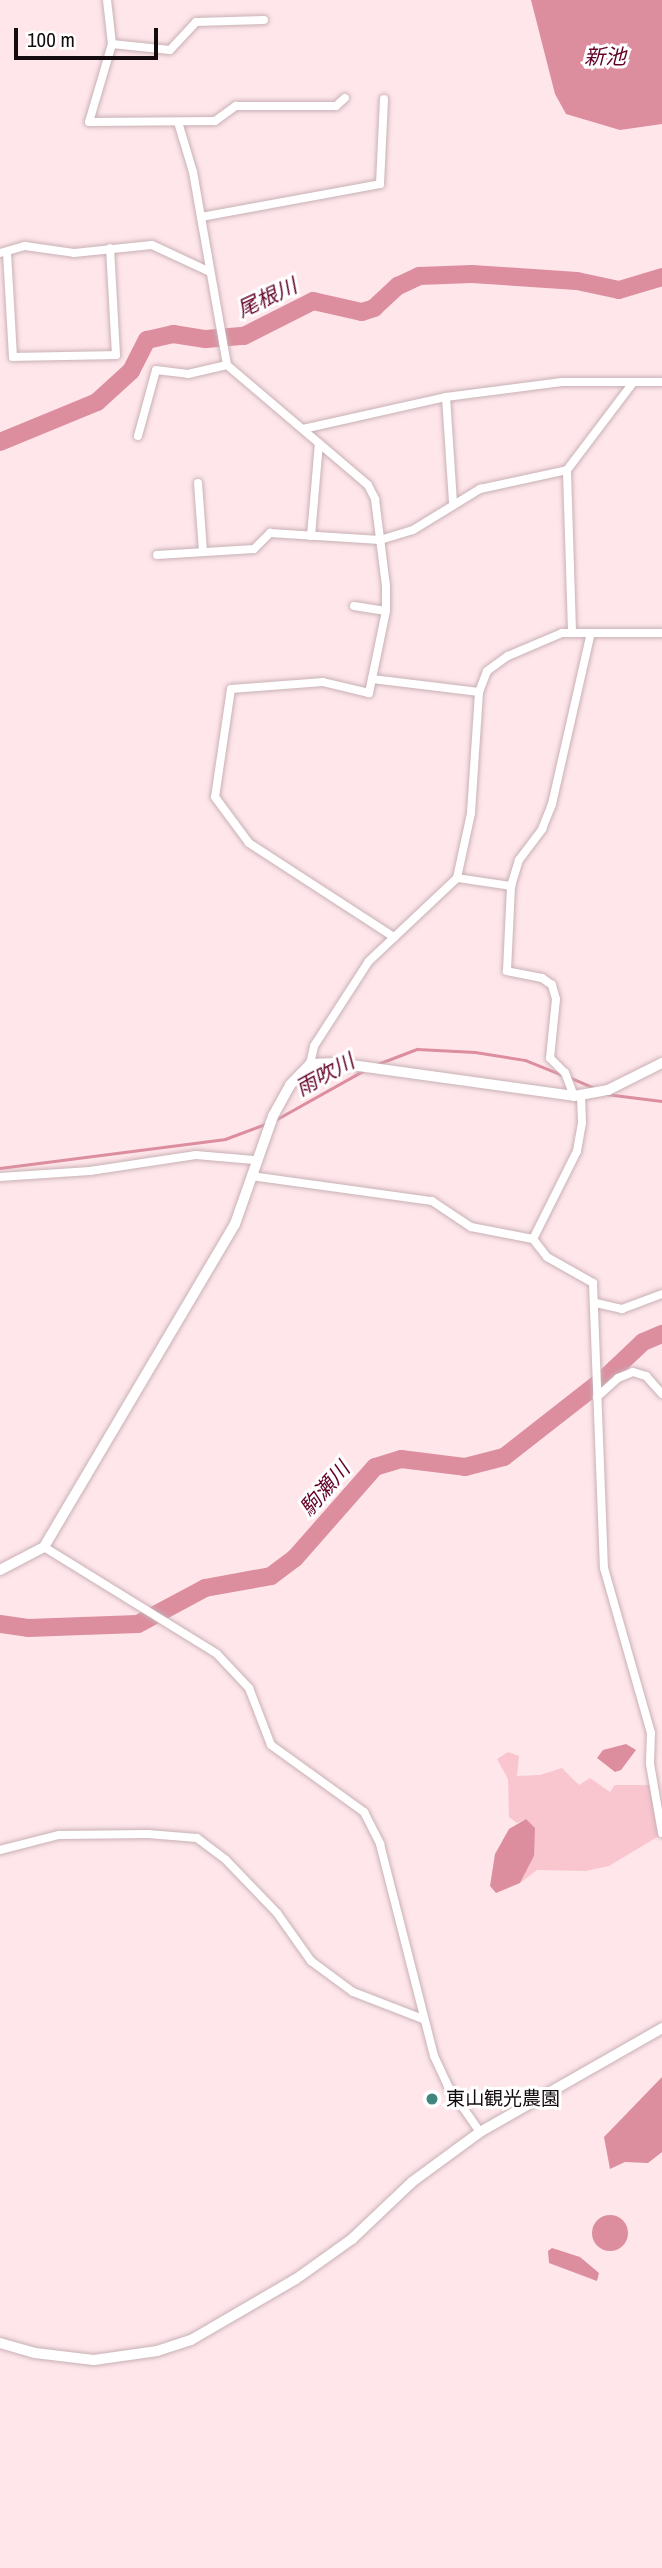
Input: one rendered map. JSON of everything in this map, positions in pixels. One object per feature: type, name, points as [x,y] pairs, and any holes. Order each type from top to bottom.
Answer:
[{"type":"street","points":[[107,0],[112,44],[89,122],[134,119],[215,121],[236,106],[337,106],[345,98]]},
{"type":"street","points":[[112,44],[170,50],[196,22],[264,20]]},
{"type":"street","points":[[201,217],[380,184],[384,99]]},
{"type":"street","points":[[178,122],[201,217],[208,271],[227,365],[368,485],[375,499],[386,611],[369,693],[323,682],[231,689],[215,797],[249,843],[394,937]]},
{"type":"street","points":[[110,248],[116,355],[13,357],[3,253],[25,246],[74,253],[110,248],[152,245],[208,271]]},
{"type":"street","points":[[138,436],[156,370],[188,374],[227,365]]},
{"type":"street","points":[[303,429],[446,397],[562,382],[662,382]]},
{"type":"street","points":[[572,631],[567,470],[632,384]]},
{"type":"street","points":[[446,397],[453,502]]},
{"type":"street","points":[[311,536],[319,443]]},
{"type":"street","points":[[157,555],[254,549],[270,533],[380,540],[413,530],[453,502],[503,482],[567,470]]},
{"type":"street","points":[[198,483],[203,551]]},
{"type":"street","points":[[354,606],[386,611]]},
{"type":"street","points":[[0,1570],[44,1547],[234,1224],[265,1133],[290,1085],[310,1064],[332,1015],[369,961],[457,877],[471,813],[479,692],[496,662],[572,631],[662,633]]},
{"type":"street","points":[[533,1239],[577,1152],[582,1123],[579,1093],[550,1058],[556,999],[552,985],[507,971],[511,886],[519,860],[542,829],[552,804],[591,633]]},
{"type":"street","points":[[372,679],[479,692]]},
{"type":"street","points":[[457,877],[511,886]]},
{"type":"street","points":[[310,1064],[373,1068],[579,1093],[608,1090],[662,1063]]},
{"type":"street","points":[[0,1177],[90,1171],[196,1155],[254,1160]]},
{"type":"street","points":[[251,1176],[432,1201],[471,1227],[533,1239],[547,1257],[593,1283],[596,1303],[604,1568],[651,1733],[650,1765],[662,1833]]},
{"type":"street","points":[[596,1303],[622,1308],[662,1294]]},
{"type":"street","points":[[598,1394],[618,1378],[633,1372],[646,1376],[662,1394]]},
{"type":"street","points":[[44,1547],[160,1618],[239,1672],[267,1739],[278,1752],[363,1812],[380,1844],[423,2020],[444,2079],[480,2132]]},
{"type":"street","points":[[0,1850],[59,1835],[148,1833],[197,1838],[226,1860],[276,1913],[311,1961],[353,1992],[423,2020]]},
{"type":"street","points":[[0,2343],[35,2353],[94,2360],[157,2351],[191,2340],[296,2279],[352,2239],[412,2182],[480,2132],[662,2028]]},
{"type":"shaded area","points":[[508,1752],[519,1756],[517,1776],[540,1775],[562,1768],[579,1785],[590,1778],[610,1792],[615,1785],[650,1785],[659,1836],[609,1866],[586,1871],[537,1870],[520,1883],[534,1856],[526,1819],[517,1823],[509,1817],[508,1779],[497,1759]]},
{"type":"water","name":"新池","points":[[531,0],[662,0],[662,124],[620,130],[566,114],[555,94]]},
{"type":"water","points":[[626,1744],[636,1750],[621,1770],[615,1772],[597,1758],[603,1750]]},
{"type":"water","points":[[526,1819],[535,1828],[534,1856],[520,1883],[496,1893],[490,1886],[495,1854],[509,1829]]},
{"type":"water","points":[[662,2077],[662,2152],[648,2163],[625,2162],[610,2169],[604,2137]]},
{"type":"water","points":[[610,2215],[623,2220],[628,2233],[623,2246],[610,2251],[597,2246],[592,2233],[597,2220]]},
{"type":"water","points":[[552,2248],[580,2257],[599,2273],[597,2281],[549,2263],[548,2251]]},
{"type":"waterway","name":"尾根川","points":[[0,442],[97,402],[131,371],[147,340],[173,334],[206,339],[244,336],[313,301],[362,312],[374,308],[398,286],[419,276],[472,274],[577,281],[619,290],[662,277]]},
{"type":"waterway","name":"雨吹川","points":[[375,1065],[417,1049],[475,1052],[525,1060],[565,1076]]},
{"type":"waterway","name":"雨吹川","points":[[277,1119],[363,1071]]},
{"type":"waterway","name":"雨吹川","points":[[571,1078],[597,1089]]},
{"type":"waterway","name":"雨吹川","points":[[606,1094],[662,1101]]},
{"type":"waterway","name":"雨吹川","points":[[0,1168],[225,1139],[268,1123]]},
{"type":"waterway","name":"駒瀬川","points":[[0,1624],[28,1628],[138,1624],[205,1588],[271,1576],[295,1558],[375,1467],[401,1459],[465,1467],[504,1457],[605,1378],[643,1342],[662,1334]]},
{"type":"place","name":"東山観光農園","points":[[432,2099]]}]
